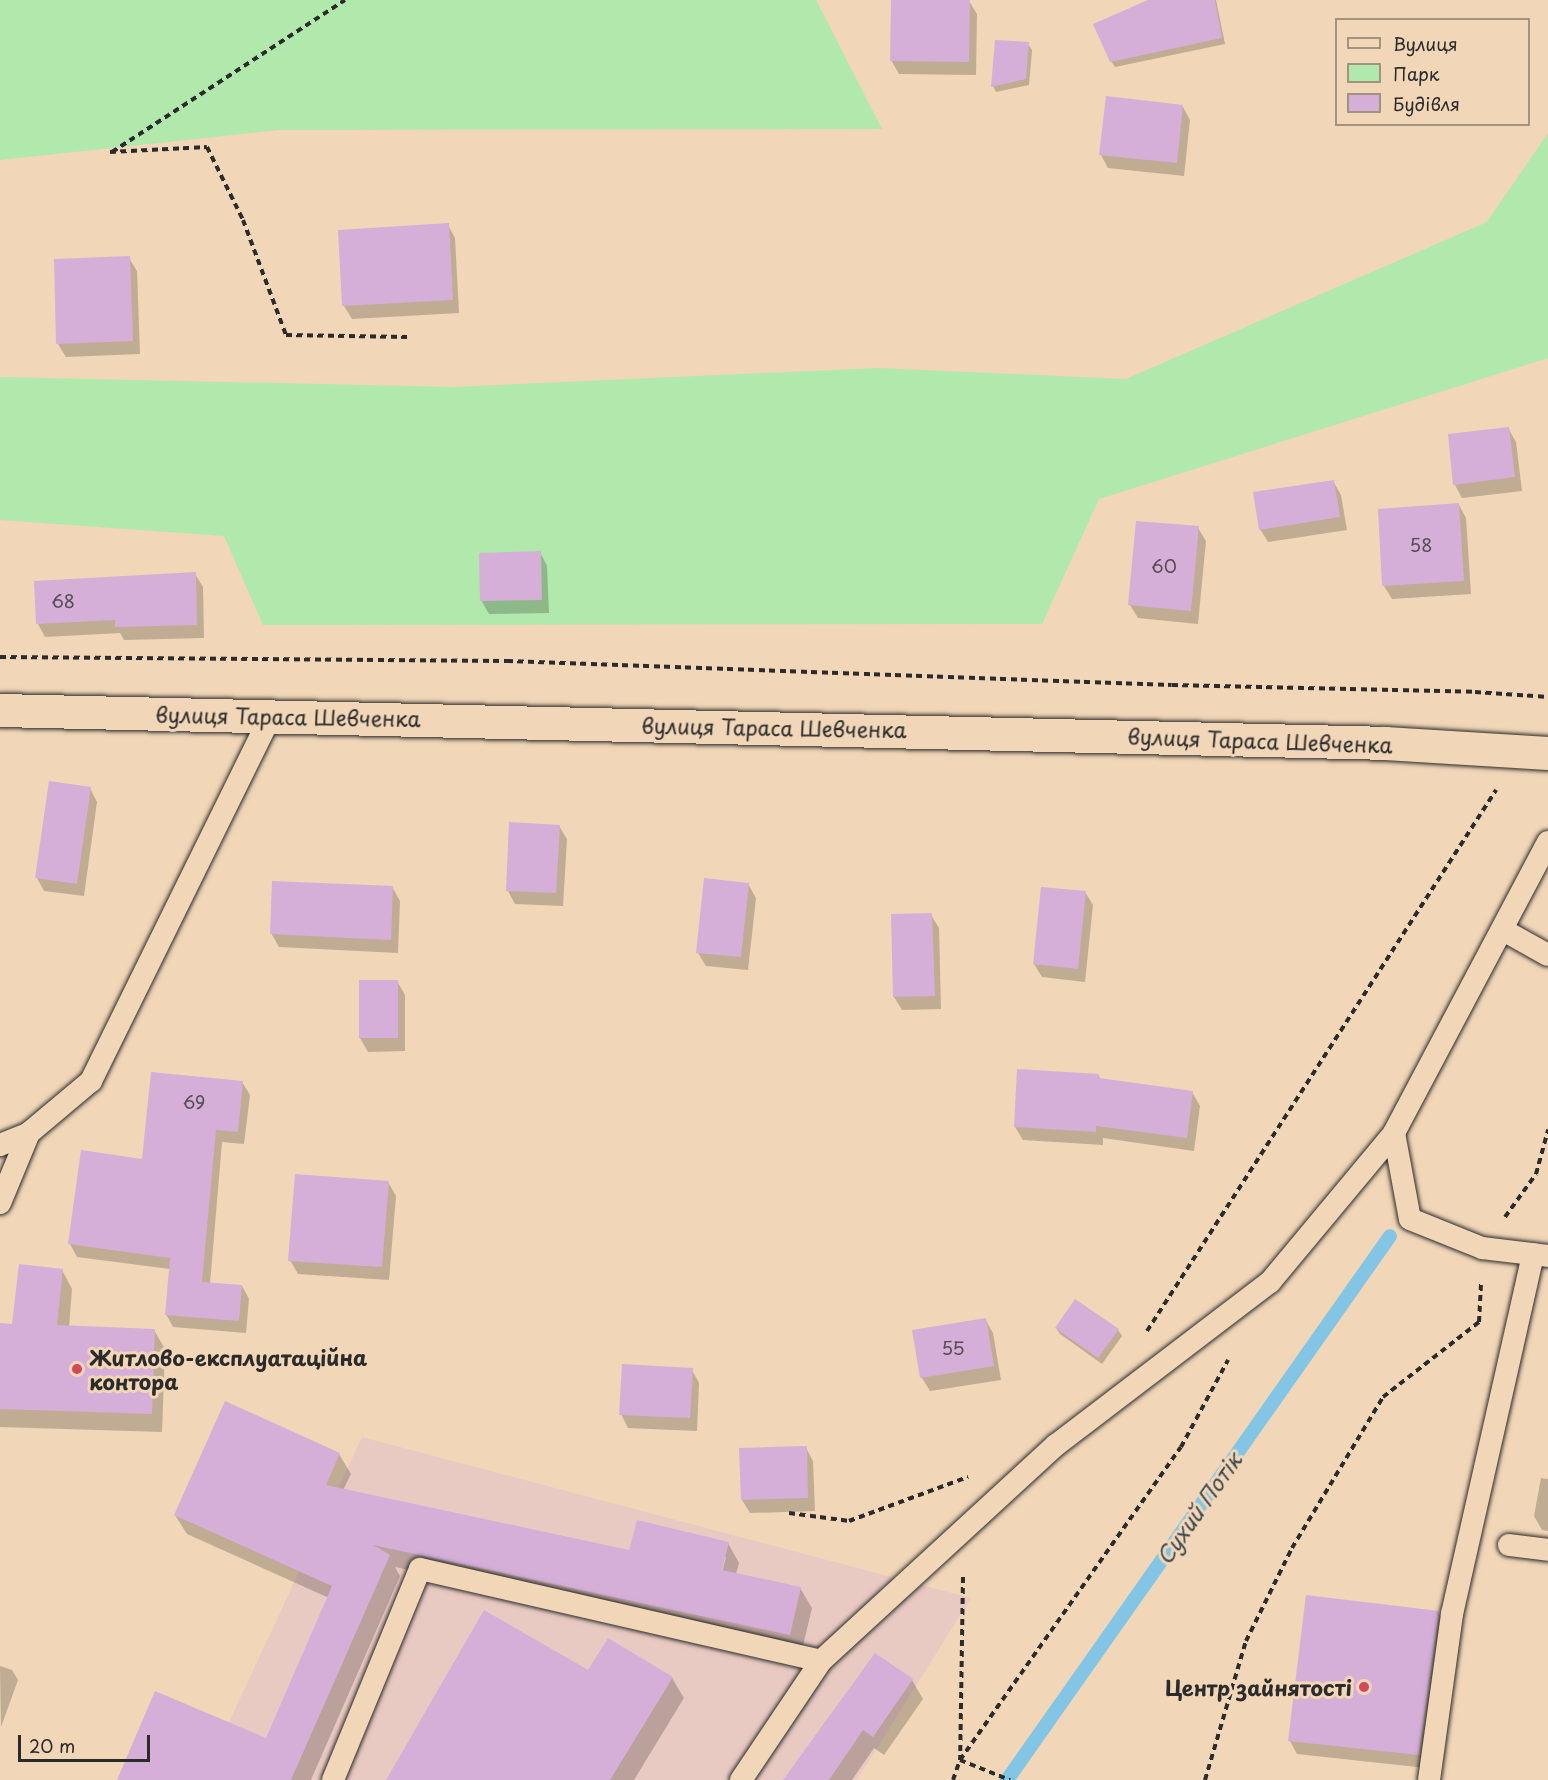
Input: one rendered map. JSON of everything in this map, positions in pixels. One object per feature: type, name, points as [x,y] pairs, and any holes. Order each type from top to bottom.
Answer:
[{"type":"street","name":"вулиця Тараса Шевченка","points":[[0,710],[1349,742],[1535,751]]},
{"type":"lane","points":[[0,1145],[29,1133],[91,1081],[271,715]]},
{"type":"lane","points":[[741,1780],[821,1661],[1056,1445],[1270,1282],[1394,1133],[1548,842]]},
{"type":"lane","points":[[1503,930],[1548,955]]},
{"type":"lane","points":[[0,1203],[29,1133]]},
{"type":"lane","points":[[1394,1133],[1410,1219],[1482,1248],[1540,1255],[1452,1614],[1429,1780]]},
{"type":"lane","points":[[1509,1545],[1548,1550]]},
{"type":"lane","points":[[333,1780],[420,1569],[821,1661]]},
{"type":"path","points":[[345,0],[111,153],[207,147],[243,220],[286,335],[407,337]]},
{"type":"path","points":[[0,657],[518,662],[1172,685],[1475,692],[1548,697]]},
{"type":"path","points":[[1141,1339],[1535,751]]},
{"type":"path","points":[[1205,1780],[1246,1641],[1292,1548],[1383,1396],[1479,1322],[1482,1248],[1536,1174],[1548,1130]]},
{"type":"path","points":[[953,1780],[960,1760],[1181,1446],[1231,1354]]},
{"type":"path","points":[[789,1513],[849,1521],[969,1477]]},
{"type":"path","points":[[960,1760],[963,1530]]},
{"type":"path","points":[[960,1760],[1010,1780]]},
{"type":"shaded area","points":[[362,1437],[971,1598],[857,1780],[202,1780]]},
{"type":"green space","points":[[0,0],[816,0],[882,129],[279,130],[0,160]]},
{"type":"green space","points":[[1548,133],[1548,358],[1099,499],[1042,624],[263,625],[224,536],[0,520],[0,377],[454,387],[878,368],[1126,379],[1487,222]]},
{"type":"building","points":[[891,0],[970,0],[969,62],[890,61]]},
{"type":"building","points":[[1148,0],[1215,0],[1222,38],[1110,62],[1093,24]]},
{"type":"building","points":[[995,40],[1029,42],[1026,79],[991,87]]},
{"type":"building","points":[[1106,96],[1183,105],[1177,163],[1099,155]]},
{"type":"building","points":[[449,223],[453,300],[342,306],[338,230]]},
{"type":"building","points":[[130,256],[133,341],[56,344],[54,259]]},
{"type":"building","points":[[1509,427],[1515,477],[1453,485],[1448,434]]},
{"type":"building","points":[[1334,480],[1340,517],[1259,530],[1253,492]]},
{"type":"building","points":[[1459,503],[1464,581],[1382,586],[1378,509]]},
{"type":"building","points":[[1136,521],[1199,526],[1191,611],[1128,605]]},
{"type":"building","points":[[541,551],[542,600],[480,601],[479,553]]},
{"type":"building","points":[[196,572],[197,625],[115,627],[115,620],[36,624],[34,581]]},
{"type":"building","points":[[49,781],[91,787],[77,884],[35,878]]},
{"type":"building","points":[[509,822],[560,825],[556,893],[506,891]]},
{"type":"building","points":[[704,878],[749,883],[741,957],[696,953]]},
{"type":"building","points":[[272,881],[393,886],[391,940],[270,934]]},
{"type":"building","points":[[1041,887],[1086,891],[1078,969],[1033,964]]},
{"type":"building","points":[[932,913],[935,996],[893,997],[891,914]]},
{"type":"building","points":[[359,980],[398,980],[398,1038],[359,1038]]},
{"type":"building","points":[[1017,1069],[1099,1074],[1099,1078],[1193,1091],[1187,1138],[1096,1126],[1096,1132],[1014,1127]]},
{"type":"building","points":[[151,1072],[243,1081],[238,1132],[216,1130],[202,1282],[242,1285],[239,1321],[165,1315],[170,1258],[68,1244],[81,1150],[142,1159]]},
{"type":"building","points":[[295,1174],[389,1181],[382,1267],[288,1261]]},
{"type":"building","name":"Житлово-експлуатаційна контора","points":[[19,1264],[63,1269],[57,1325],[155,1329],[152,1414],[0,1409],[0,1323],[12,1324]]},
{"type":"building","points":[[1075,1299],[1119,1329],[1098,1358],[1055,1328]]},
{"type":"building","points":[[986,1318],[994,1366],[920,1378],[912,1330]]},
{"type":"building","points":[[622,1364],[693,1368],[690,1418],[619,1415]]},
{"type":"building","points":[[225,1401],[340,1453],[326,1485],[629,1550],[637,1520],[729,1542],[722,1570],[801,1587],[790,1635],[373,1545],[390,1555],[291,1780],[117,1780],[155,1691],[266,1738],[332,1586],[174,1515]]},
{"type":"building","points":[[807,1446],[808,1498],[741,1500],[739,1448]]},
{"type":"building","name":"Центр зайнятості","points":[[1306,1595],[1439,1611],[1419,1755],[1288,1741]]},
{"type":"building","points":[[484,1610],[588,1670],[608,1638],[673,1677],[610,1780],[386,1780]]},
{"type":"building","points":[[875,1653],[913,1679],[873,1737],[863,1730],[829,1780],[783,1780]]},
{"type":"waterway","name":"Сухий Потік","points":[[1007,1780],[1390,1236]]},
{"type":"place","name":"Житлово-експлуатаційна контора","points":[[77,1369]]},
{"type":"place","name":"Центр зайнятості","points":[[1364,1687]]}]
